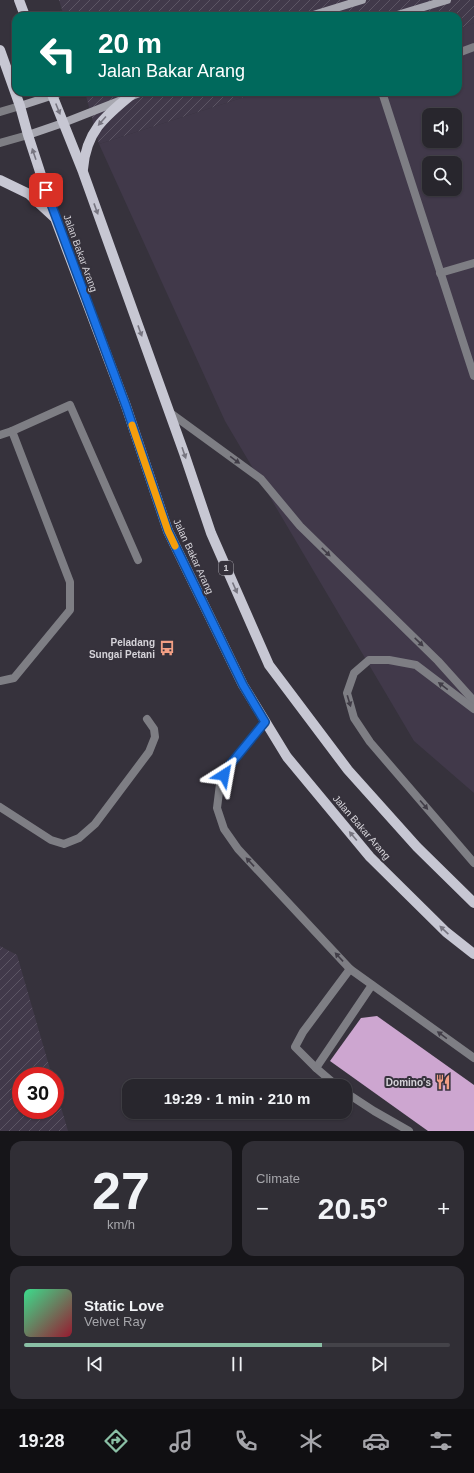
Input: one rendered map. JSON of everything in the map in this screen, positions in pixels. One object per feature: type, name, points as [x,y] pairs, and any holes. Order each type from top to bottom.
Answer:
[{"type":"main road","points":[[19,0],[24,12]]},
{"type":"main road","points":[[323,12],[362,0]]},
{"type":"main road","points":[[404,12],[428,3],[447,0]]},
{"type":"main road","name":"Jalan Bakar Arang","points":[[0,50],[12,84]]},
{"type":"main road","name":"Jalan Bakar Arang","points":[[16,96],[55,218],[126,406],[168,531],[243,685],[287,757],[370,857],[446,932],[474,954]]},
{"type":"main road","points":[[20,106],[46,96]]},
{"type":"main road","name":"1","points":[[52,96],[83,172],[211,533],[269,665],[348,770],[417,847],[474,903]]},
{"type":"main road","points":[[28,135],[64,123],[129,96]]},
{"type":"main road","points":[[83,172],[87,148],[97,126],[105,116],[130,96]]},
{"type":"main road","points":[[0,180],[29,194],[55,218]]},
{"type":"street","points":[[462,52],[474,47]]},
{"type":"street","points":[[383,96],[474,376]]},
{"type":"street","points":[[0,112],[20,106]]},
{"type":"street","points":[[0,143],[28,135]]},
{"type":"street","points":[[440,273],[474,263]]},
{"type":"street","points":[[0,435],[70,405],[138,560]]},
{"type":"street","points":[[169,412],[261,479],[300,526],[438,661],[474,701]]},
{"type":"street","points":[[0,681],[14,678],[70,610],[70,582],[12,431]]},
{"type":"street","points":[[474,709],[416,665],[389,660],[369,660],[354,673],[347,693],[354,718],[370,742],[474,863]]},
{"type":"street","points":[[0,807],[51,840],[64,844],[79,838],[95,824],[149,752],[155,737],[154,729],[147,719]]},
{"type":"street","points":[[265,722],[229,766],[220,784],[217,808],[224,829],[238,849],[350,969],[474,1058]]},
{"type":"street","points":[[329,1079],[295,1047],[303,1032],[350,969]]},
{"type":"street","points":[[316,1068],[372,984]]},
{"type":"street","points":[[352,1097],[409,1131]]},
{"type":"shaded area","points":[[59,0],[474,0],[474,23],[462,28],[462,12],[63,12]]},
{"type":"shaded area","points":[[474,23],[474,793],[414,741],[225,421],[99,144],[248,96],[462,96],[462,28]]},
{"type":"shaded area","points":[[86,96],[248,96],[99,144]]},
{"type":"shaded area","points":[[0,946],[17,955],[49,1067],[12,1067],[12,1119],[64,1119],[64,1117],[68,1131],[0,1131]]},
{"type":"building","points":[[377,1016],[474,1085],[474,1131],[428,1131],[330,1061],[361,1018]]},
{"type":"slow traffic","points":[[132,425],[168,531],[175,546]]},
{"type":"place","name":"Peladang Sungai Petani","points":[[167,648]]},
{"type":"place","name":"Domino's","points":[[443,1082]]},
{"type":"route","points":[[46,190],[55,218],[126,406],[168,531],[243,685],[265,722],[229,766],[224,775]]}]
